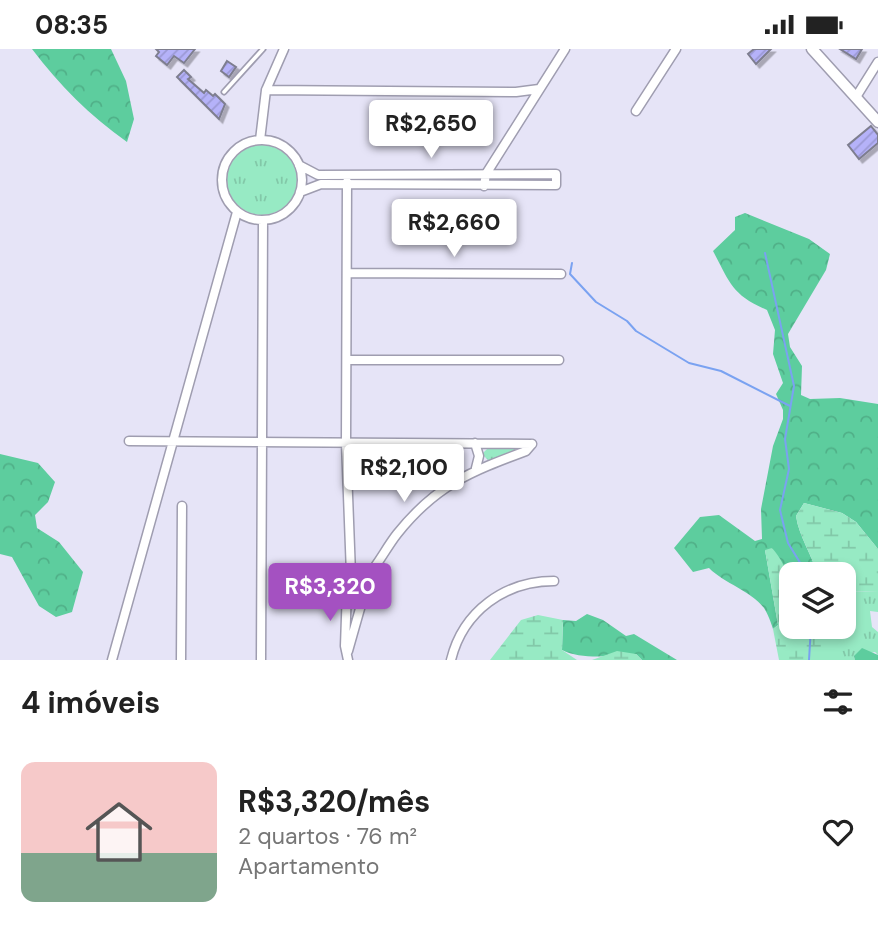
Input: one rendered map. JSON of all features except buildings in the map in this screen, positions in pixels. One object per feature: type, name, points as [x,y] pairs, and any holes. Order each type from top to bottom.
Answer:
[{"type":"street","points":[[260,140],[266,90],[284,49]]},
{"type":"street","points":[[484,186],[486,174],[565,49]]},
{"type":"street","points":[[636,111],[676,49]]},
{"type":"street","points":[[811,49],[878,122]]},
{"type":"street","points":[[856,97],[878,62]]},
{"type":"street","points":[[266,90],[516,92],[539,89]]},
{"type":"street","points":[[516,92],[527,108]]},
{"type":"street","points":[[299,165],[286,149],[274,142],[260,140],[234,151],[223,168],[225,195],[237,212],[263,220],[283,214],[300,192],[321,184],[347,179],[556,174],[556,185],[484,186],[347,179],[318,175],[299,165]]},
{"type":"street","points":[[299,165],[300,192]]},
{"type":"street","points":[[347,179],[346,443],[351,574]]},
{"type":"street","points":[[111,660],[237,212]]},
{"type":"street","points":[[261,660],[263,220]]},
{"type":"street","points":[[347,273],[561,274]]},
{"type":"street","points":[[347,360],[559,360]]},
{"type":"street","points":[[129,441],[532,444],[526,451],[476,468],[439,492],[392,540],[366,578],[348,655]]},
{"type":"street","points":[[475,443],[479,456],[476,468]]},
{"type":"street","points":[[181,660],[182,506]]},
{"type":"street","points":[[348,655],[345,646],[346,579],[351,574],[361,573],[366,578]]},
{"type":"street","points":[[451,660],[464,628],[485,604],[522,585],[554,581]]},
{"type":"street","points":[[347,589],[356,595],[365,591]]},
{"type":"lane","points":[[224,92],[263,49]]},
{"type":"green space","points":[[32,49],[111,49],[126,81],[134,119],[127,142],[76,99]]},
{"type":"green space","points":[[262,145],[287,155],[297,180],[287,205],[262,215],[237,205],[227,180],[237,155]]},
{"type":"green space","points":[[745,213],[809,239],[830,254],[826,270],[788,334],[790,347],[802,366],[801,395],[810,399],[840,398],[878,404],[878,549],[856,522],[842,513],[804,503],[796,516],[813,562],[779,562],[779,567],[765,550],[778,625],[773,629],[764,608],[752,596],[709,568],[693,572],[674,548],[700,517],[719,515],[755,541],[762,539],[761,509],[773,446],[783,419],[783,410],[776,394],[783,383],[773,354],[775,330],[767,310],[746,299],[733,287],[713,251],[735,230],[735,217]]},
{"type":"green space","points":[[488,448],[516,449],[489,461],[482,454]]},
{"type":"green space","points":[[0,454],[38,463],[55,482],[48,502],[35,515],[37,528],[59,542],[83,572],[72,612],[56,617],[39,606],[12,557],[0,554]]},
{"type":"green space","points":[[804,503],[842,513],[856,522],[878,549],[878,591],[856,592],[856,562],[813,562],[796,516]]},
{"type":"green space","points":[[772,548],[782,562],[779,562],[779,639],[824,639],[824,660],[779,660],[773,629],[778,625],[765,550]]},
{"type":"green space","points":[[878,591],[878,612],[870,611],[872,627],[878,632],[878,655],[875,652],[854,656],[855,660],[824,660],[824,639],[856,639],[856,592]]},
{"type":"green space","points":[[587,614],[603,620],[626,636],[634,634],[677,660],[642,660],[636,654],[588,656],[562,650],[563,620],[576,621]]},
{"type":"green space","points":[[538,615],[563,620],[562,650],[577,660],[490,660],[521,620]]},
{"type":"green space","points":[[862,648],[878,655],[878,660],[855,660],[854,656]]},
{"type":"green space","points":[[617,651],[636,654],[642,660],[592,660]]},
{"type":"waterway","points":[[765,253],[794,386],[785,439],[789,469],[780,510],[788,543],[800,562]]},
{"type":"waterway","points":[[572,263],[570,274],[596,302],[627,321],[636,331],[689,363],[721,371],[790,406]]},
{"type":"waterway","points":[[809,660],[810,639]]}]
